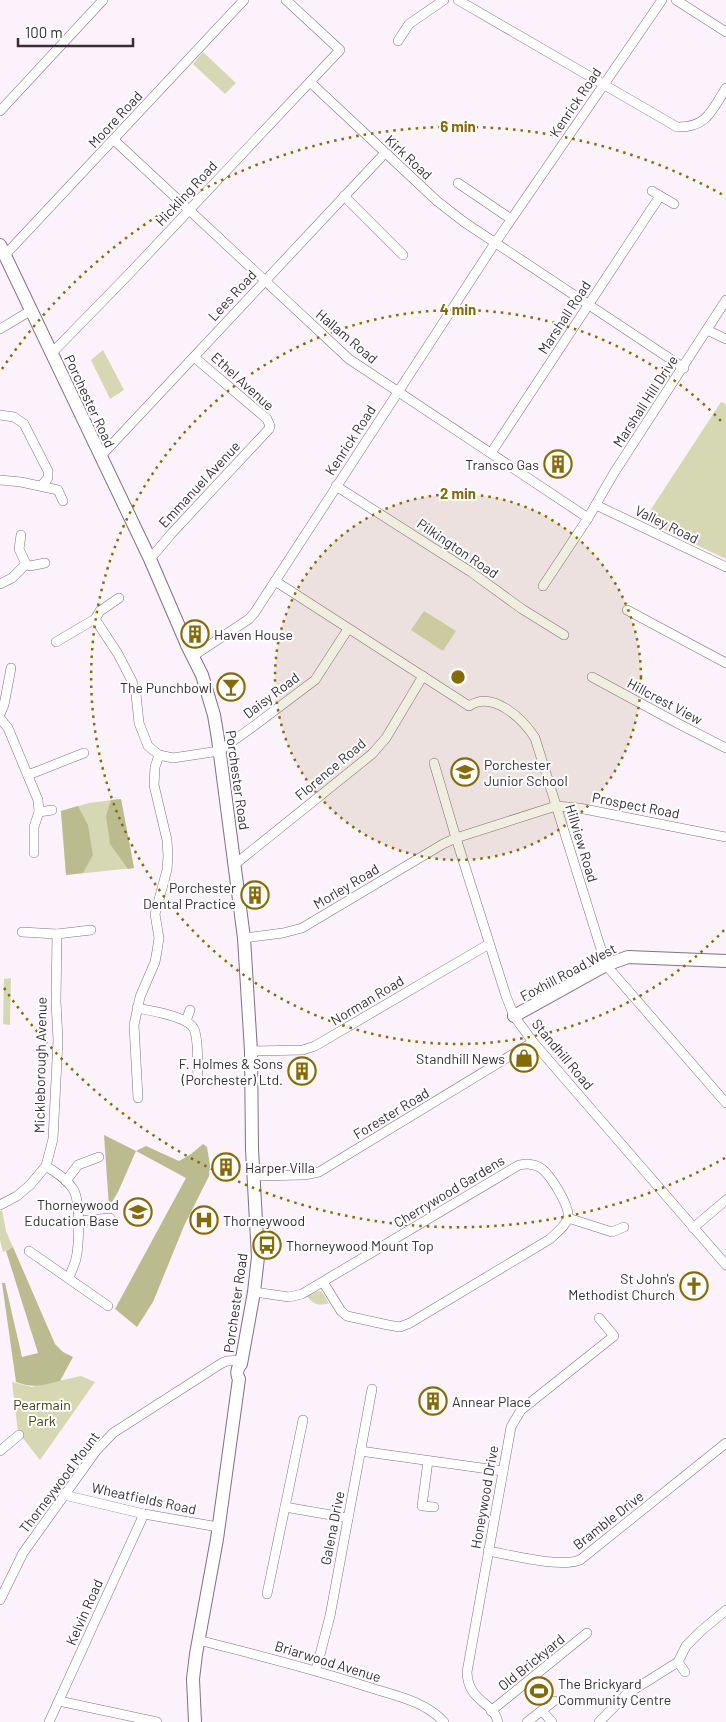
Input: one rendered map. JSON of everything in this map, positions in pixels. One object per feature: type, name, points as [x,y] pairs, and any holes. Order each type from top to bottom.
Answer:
[{"type":"street","points":[[0,111],[103,0]]},
{"type":"street","name":"Moore Road","points":[[2,250],[114,140],[244,0]]},
{"type":"street","name":"Hickling Road","points":[[51,354],[340,50],[286,0]]},
{"type":"street","points":[[398,41],[409,24],[444,0]]},
{"type":"street","points":[[458,0],[671,125],[685,127],[699,124],[709,115],[726,88]]},
{"type":"street","name":"Kenrick Road","points":[[193,656],[249,619],[496,242],[662,0]]},
{"type":"street","points":[[676,0],[726,32]]},
{"type":"street","name":"Kirk Road","points":[[310,82],[437,201],[684,368]]},
{"type":"street","name":"Hallam Road","points":[[114,140],[349,359],[588,518]]},
{"type":"street","name":"Lees Road","points":[[100,457],[385,153]]},
{"type":"street","points":[[458,183],[512,219]]},
{"type":"street","name":"Marshall Road","points":[[491,453],[589,304],[656,194],[674,204]]},
{"type":"street","points":[[344,196],[403,255]]},
{"type":"street","name":"Porchester Road","points":[[2,250],[150,559],[205,684],[214,715],[244,938],[251,1051],[253,1176],[258,1250],[254,1292],[241,1362],[238,1367],[237,1376],[239,1379],[198,1640],[193,1679],[195,1722]]},
{"type":"street","name":"Marshall Hill Drive","points":[[543,586],[726,300]]},
{"type":"street","points":[[0,329],[30,311]]},
{"type":"street","points":[[708,330],[726,340]]},
{"type":"street","name":"Ethel Avenue","points":[[194,357],[267,419],[270,426],[269,429]]},
{"type":"street","points":[[3,412],[24,424],[36,447],[48,471],[48,478],[41,486]]},
{"type":"street","name":"Emmanuel Avenue","points":[[150,559],[269,429]]},
{"type":"street","points":[[0,480],[58,490],[63,501]]},
{"type":"street","name":"Pilkington Road","points":[[336,486],[471,572],[564,635]]},
{"type":"street","name":"Valley Road","points":[[596,505],[726,567]]},
{"type":"street","points":[[21,535],[19,550],[26,564],[30,566],[44,563]]},
{"type":"street","points":[[0,584],[12,578],[26,564]]},
{"type":"street","name":"Hillview Road","points":[[274,582],[469,706],[475,701],[490,702],[503,707],[522,720],[535,738],[606,965],[726,1103]]},
{"type":"street","points":[[56,642],[95,619],[100,611],[119,598]]},
{"type":"street","points":[[627,610],[726,663]]},
{"type":"street","points":[[95,619],[118,654],[132,681],[136,694],[138,723],[148,746],[159,755],[173,758],[219,751]]},
{"type":"street","name":"Daisy Road","points":[[219,751],[315,680],[348,629]]},
{"type":"street","points":[[11,668],[0,716],[8,728],[38,800],[39,812],[34,827],[34,853]]},
{"type":"street","name":"Florence Road","points":[[234,865],[372,754],[386,738],[423,676]]},
{"type":"street","name":"Hillcrest View","points":[[592,678],[726,748]]},
{"type":"street","points":[[28,774],[84,753]]},
{"type":"street","points":[[138,1098],[134,1025],[137,1008],[156,956],[159,938],[155,914],[167,870],[168,856],[167,840],[154,785],[159,755]]},
{"type":"street","name":"Standhill Road","points":[[434,763],[489,944],[514,1016],[533,1042],[726,1266]]},
{"type":"street","name":"Prospect Road","points":[[457,842],[556,806],[579,808],[726,837]]},
{"type":"street","points":[[39,812],[52,810]]},
{"type":"street","name":"Morley Road","points":[[244,938],[283,933],[302,928],[428,852],[457,842]]},
{"type":"street","points":[[22,932],[57,934],[92,930]]},
{"type":"street","name":"Mickleborough Avenue","points":[[0,1205],[17,1196],[30,1185],[46,1166],[53,1139],[58,1040],[56,1002],[57,934]]},
{"type":"street","name":"Norman Road","points":[[251,1051],[303,1050],[315,1046],[489,944]]},
{"type":"street","name":"Foxhill Road West","points":[[514,1016],[606,965],[623,958],[638,956],[726,961]]},
{"type":"street","points":[[137,1008],[186,1021],[194,1029],[198,1076]]},
{"type":"street","points":[[186,1021],[190,1010]]},
{"type":"street","name":"Forester Road","points":[[253,1176],[304,1175],[319,1172],[533,1042]]},
{"type":"street","points":[[66,1181],[78,1166],[94,1161]]},
{"type":"street","name":"Cherrywood Gardens","points":[[254,1292],[289,1297],[302,1294],[520,1165],[528,1164],[545,1170],[566,1204],[568,1218]]},
{"type":"street","points":[[46,1166],[66,1181],[74,1191],[77,1203],[76,1258],[69,1278]]},
{"type":"street","points":[[693,1228],[726,1200]]},
{"type":"street","points":[[78,1221],[110,1218]]},
{"type":"street","points":[[323,1282],[341,1311],[347,1316],[400,1326],[410,1324],[550,1239],[561,1229],[568,1218],[612,1232],[624,1228]]},
{"type":"street","points":[[29,1251],[108,1306]]},
{"type":"street","name":"Honeywood Drive","points":[[498,1722],[497,1718],[471,1690],[468,1685],[467,1672],[511,1428],[521,1410],[614,1336],[599,1318]]},
{"type":"street","name":"Thorneywood Mount","points":[[0,1600],[23,1553],[96,1451],[113,1433],[222,1363],[227,1361],[241,1362]]},
{"type":"street","name":"Galena Drive","points":[[316,1670],[330,1616],[372,1389]]},
{"type":"street","points":[[267,1594],[302,1420]]},
{"type":"street","points":[[0,1451],[19,1435]]},
{"type":"street","name":"Bramble Drive","points":[[488,1551],[556,1563],[570,1563],[580,1560],[726,1443]]},
{"type":"street","points":[[360,1451],[503,1471]]},
{"type":"street","points":[[428,1461],[422,1506],[434,1507]]},
{"type":"street","name":"Wheatfields Road","points":[[64,1495],[144,1514],[216,1535]]},
{"type":"street","points":[[285,1507],[348,1518]]},
{"type":"street","name":"Kelvin Road","points":[[49,1722],[144,1514]]},
{"type":"street","points":[[599,1722],[627,1694],[678,1662],[686,1646],[701,1631],[725,1614]]},
{"type":"street","name":"Old Brickyard","points":[[491,1711],[587,1633]]},
{"type":"street","name":"Briarwood Avenue","points":[[198,1640],[316,1670],[419,1704],[437,1714],[444,1722]]},
{"type":"street","points":[[678,1662],[686,1672]]},
{"type":"street","points":[[59,1701],[157,1722]]},
{"type":"street","points":[[528,1722],[554,1701]]},
{"type":"street","points":[[542,1711],[552,1722]]},
{"type":"green space","points":[[203,52],[236,83],[225,94],[193,64]]},
{"type":"green space","points":[[103,350],[124,390],[110,399],[91,360]]},
{"type":"green space","points":[[721,402],[726,404],[726,559],[644,520]]},
{"type":"green space","points":[[424,611],[456,631],[443,651],[411,630]]},
{"type":"green space","points":[[121,799],[134,868],[66,875],[61,811],[89,803]]},
{"type":"green space","points":[[121,799],[134,868],[128,869],[110,844],[106,816],[111,800]]},
{"type":"green space","points":[[78,806],[88,825],[93,855],[83,873],[66,875],[61,811]]},
{"type":"green space","points":[[11,978],[10,1025],[3,1024],[4,979]]},
{"type":"green space","points":[[104,1135],[136,1151],[118,1192],[109,1207]]},
{"type":"green space","points":[[203,1144],[207,1147],[210,1165],[209,1176],[184,1226],[153,1302],[137,1327],[115,1309],[186,1178],[136,1151],[146,1146],[179,1161]]},
{"type":"green space","points":[[2,1210],[6,1231],[13,1247],[3,1252],[0,1240],[0,1211]]},
{"type":"green space","points":[[13,1247],[55,1344],[63,1352],[73,1357],[60,1381],[34,1386],[16,1382],[2,1283],[5,1283],[22,1357],[38,1353],[6,1251]]},
{"type":"green space","points":[[318,1291],[322,1292],[329,1303],[317,1304],[307,1296]]},
{"type":"green space","name":"Pearmain Park","points":[[81,1376],[95,1382],[40,1460],[18,1432],[12,1382],[32,1387]]},
{"type":"green space","name":"The Brickyard Community Centre","points":[[543,1678],[553,1690],[535,1705],[525,1692]]},
{"type":"place","name":"Transco Gas","points":[[558,464]]},
{"type":"place","name":"Haven House","points":[[195,634]]},
{"type":"place","name":"The Punchbowl","points":[[231,687]]},
{"type":"place","name":"Porchester Junior School","points":[[465,772]]},
{"type":"place","name":"Porchester Dental Practice","points":[[255,895]]},
{"type":"place","name":"Standhill News","points":[[524,1058]]},
{"type":"place","name":"F. Holmes & Sons (Porchester) Ltd.","points":[[302,1071]]},
{"type":"place","name":"Harper Villa","points":[[226,1167]]},
{"type":"place","name":"Thorneywood Education Base","points":[[138,1212]]},
{"type":"place","name":"Thorneywood","points":[[204,1220]]},
{"type":"place","name":"Thorneywood Mount Top","points":[[267,1245]]},
{"type":"place","name":"St John's Methodist Church","points":[[694,1286]]},
{"type":"place","name":"Annear Place","points":[[433,1401]]},
{"type":"place","name":"The Brickyard Community Centre","points":[[539,1691]]}]
